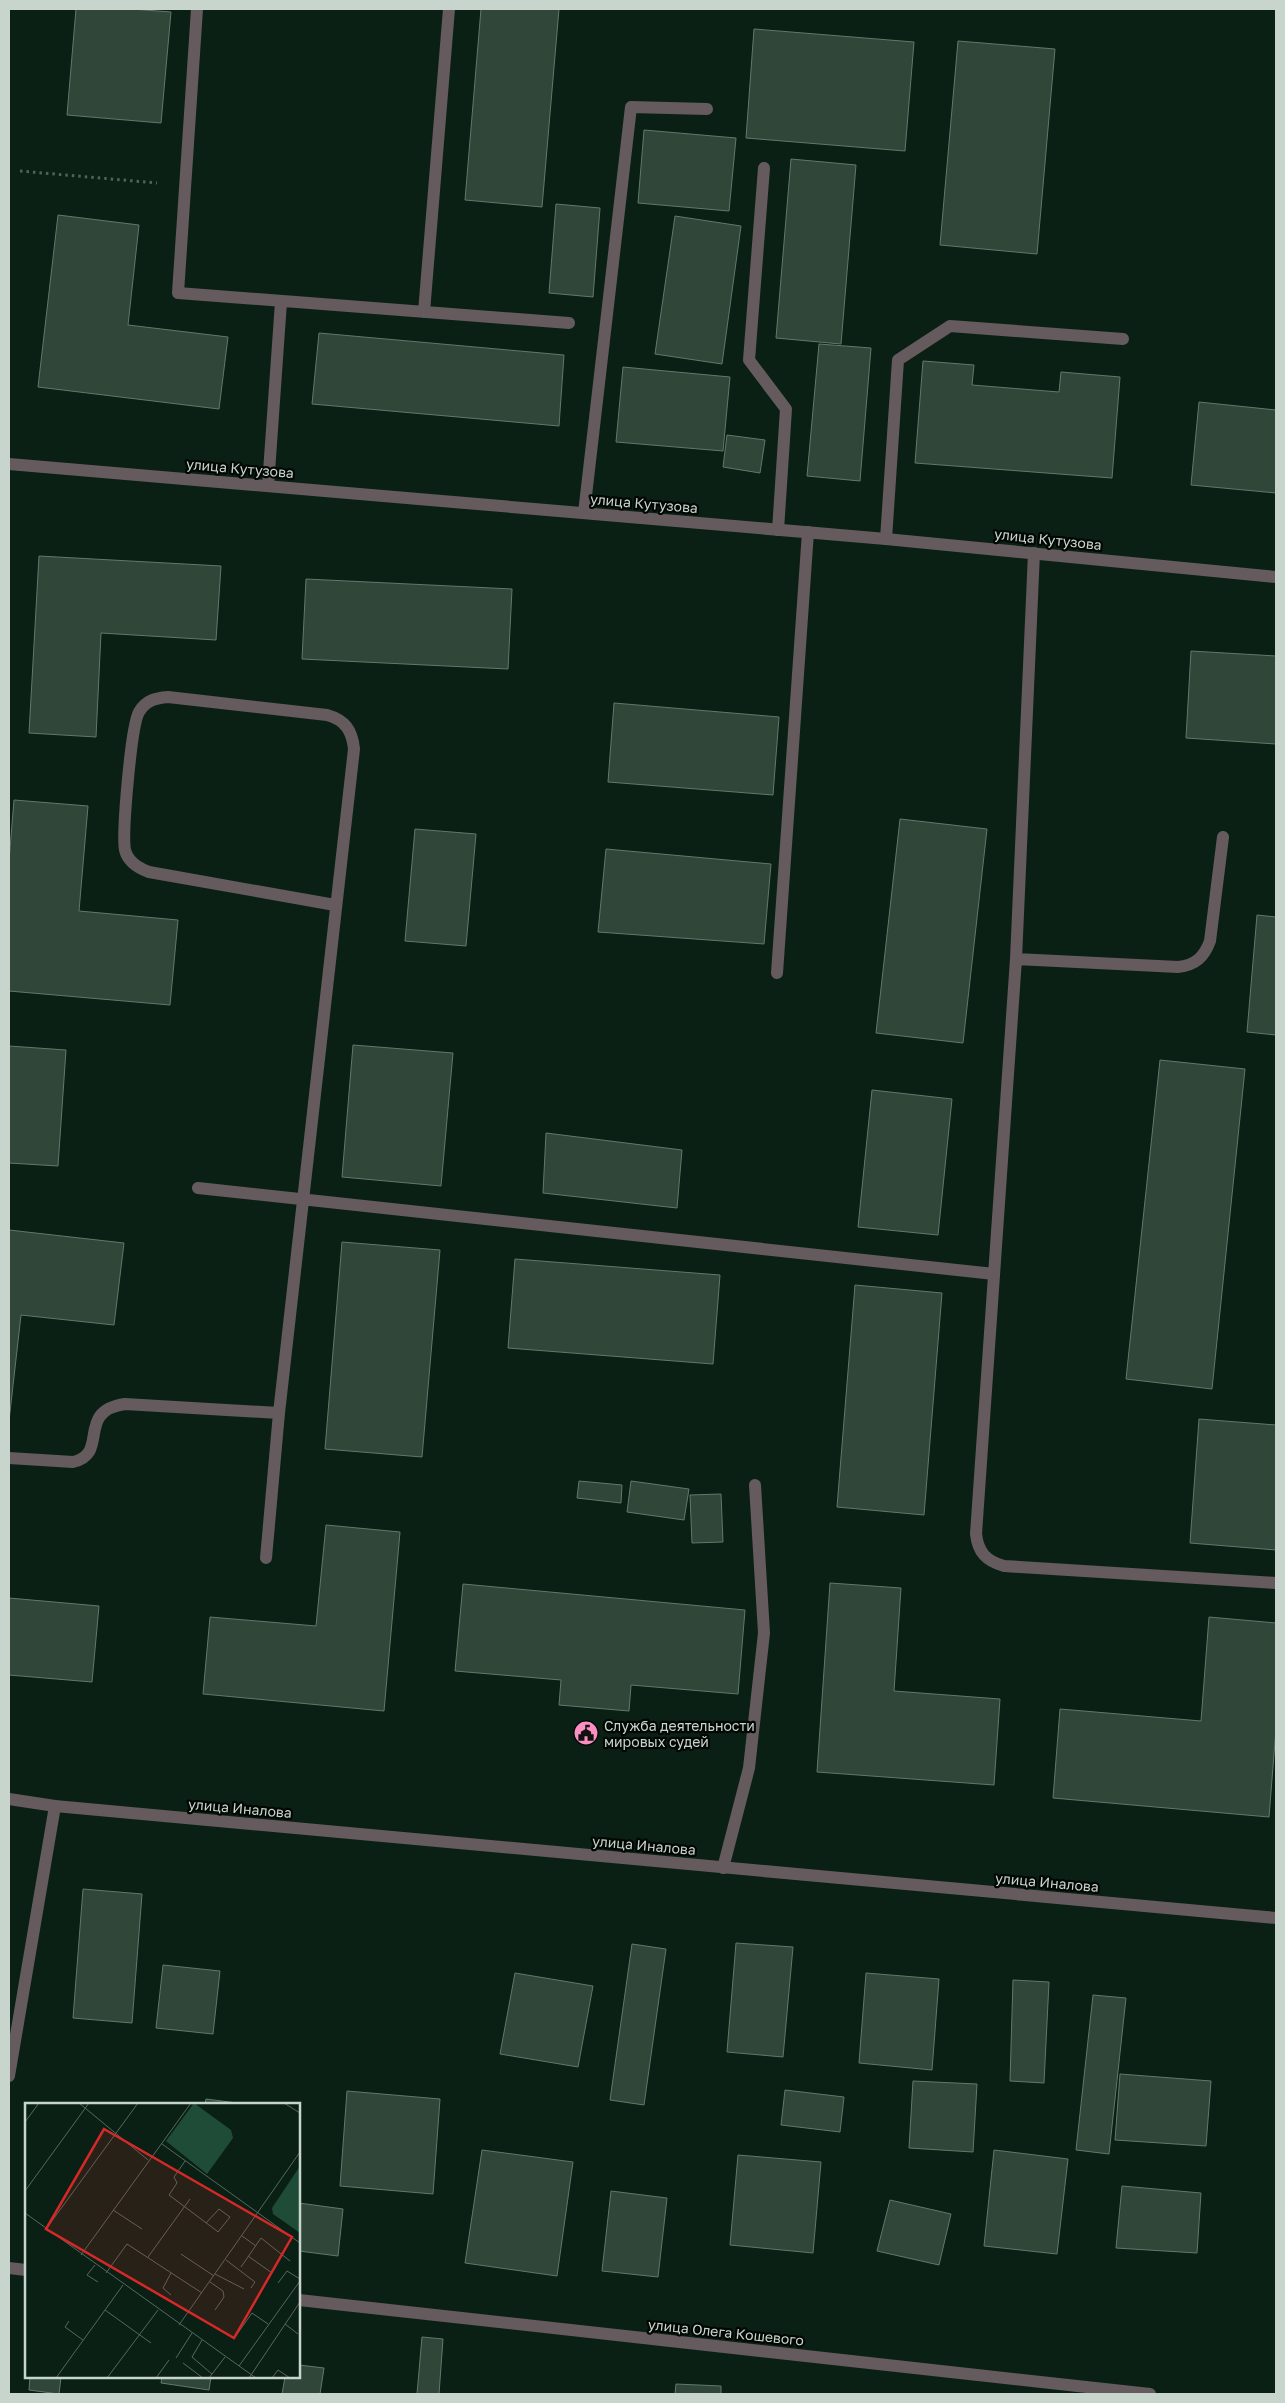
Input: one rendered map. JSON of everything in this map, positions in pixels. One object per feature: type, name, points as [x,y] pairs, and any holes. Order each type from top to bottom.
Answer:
[{"type":"street","points":[[197,9],[178,293],[569,323]]},
{"type":"street","points":[[424,312],[449,9]]},
{"type":"street","points":[[584,513],[631,107],[707,109]]},
{"type":"street","points":[[764,168],[749,360],[786,409],[778,530]]},
{"type":"street","points":[[268,486],[281,302]]},
{"type":"street","points":[[886,539],[898,360],[950,326],[1123,339]]},
{"type":"street","name":"улица Кутузова","points":[[9,464],[808,532],[1276,577]]},
{"type":"street","points":[[777,973],[808,532]]},
{"type":"street","points":[[1034,553],[1016,959],[976,1534],[977,1545],[983,1556],[993,1563],[1004,1566],[1276,1583]]},
{"type":"street","points":[[266,1558],[279,1413],[354,749],[353,737],[348,726],[338,718],[317,714],[168,697],[157,698],[146,703],[139,713],[135,724],[124,840],[125,851],[130,861],[139,869],[149,872],[335,905]]},
{"type":"street","points":[[1016,959],[1189,966],[1199,960],[1206,952],[1210,941],[1223,837]]},
{"type":"street","points":[[198,1188],[994,1274]]},
{"type":"street","points":[[9,1458],[73,1462],[82,1460],[89,1454],[96,1421],[103,1412],[114,1406],[125,1404],[279,1413]]},
{"type":"street","points":[[722,1868],[748,1768],[764,1633],[755,1485]]},
{"type":"street","name":"улица Иналова","points":[[9,1799],[55,1806],[1276,1918]]},
{"type":"street","points":[[9,2076],[55,1806]]},
{"type":"street","points":[[9,2268],[25,2270]]},
{"type":"street","name":"улица Олега Кошевого","points":[[300,2300],[1150,2394]]},
{"type":"path","points":[[20,171],[185,186]]},
{"type":"building","points":[[76,9],[131,9],[171,12],[161,123],[67,115]]},
{"type":"building","points":[[481,9],[559,9],[542,207],[465,200]]},
{"type":"building","points":[[754,29],[914,42],[905,151],[746,138]]},
{"type":"building","points":[[958,41],[1055,49],[1037,254],[940,245]]},
{"type":"building","points":[[644,130],[736,138],[729,211],[638,203]]},
{"type":"building","points":[[791,159],[856,165],[841,344],[776,338]]},
{"type":"building","points":[[556,204],[600,208],[593,297],[549,293]]},
{"type":"building","points":[[58,215],[139,225],[128,325],[228,337],[219,409],[38,387]]},
{"type":"building","points":[[675,216],[741,226],[722,364],[655,354]]},
{"type":"building","points":[[319,333],[564,355],[559,426],[312,404]]},
{"type":"building","points":[[819,344],[871,348],[860,481],[807,476]]},
{"type":"building","points":[[923,361],[974,365],[972,385],[1059,392],[1061,372],[1120,377],[1112,478],[915,463]]},
{"type":"building","points":[[623,367],[730,377],[723,451],[616,442]]},
{"type":"building","points":[[1199,402],[1276,410],[1276,493],[1191,485]]},
{"type":"building","points":[[727,435],[765,440],[760,473],[723,467]]},
{"type":"building","points":[[39,556],[221,566],[216,640],[101,633],[96,737],[29,733]]},
{"type":"building","points":[[306,579],[512,589],[508,669],[302,659]]},
{"type":"building","points":[[1191,651],[1276,656],[1276,744],[1186,738]]},
{"type":"building","points":[[614,703],[779,717],[773,795],[608,782]]},
{"type":"building","points":[[14,800],[88,806],[79,911],[178,920],[170,1005],[9,991],[9,861]]},
{"type":"building","points":[[900,819],[987,829],[963,1043],[876,1033]]},
{"type":"building","points":[[415,829],[476,834],[466,946],[405,941]]},
{"type":"building","points":[[606,849],[771,864],[764,944],[598,932]]},
{"type":"building","points":[[1257,915],[1276,917],[1276,1035],[1247,1032]]},
{"type":"building","points":[[353,1045],[453,1053],[441,1186],[342,1177]]},
{"type":"building","points":[[9,1046],[66,1050],[58,1166],[9,1163]]},
{"type":"building","points":[[1160,1060],[1245,1069],[1212,1389],[1126,1379]]},
{"type":"building","points":[[872,1090],[952,1099],[938,1235],[858,1227]]},
{"type":"building","points":[[546,1133],[682,1150],[677,1208],[543,1193]]},
{"type":"building","points":[[9,1230],[124,1243],[114,1325],[21,1315],[9,1421]]},
{"type":"building","points":[[342,1242],[440,1250],[422,1457],[325,1449]]},
{"type":"building","points":[[515,1259],[720,1275],[713,1364],[508,1348]]},
{"type":"building","points":[[855,1285],[942,1293],[924,1515],[837,1507]]},
{"type":"building","points":[[1199,1419],[1276,1425],[1276,1550],[1190,1543]]},
{"type":"building","points":[[579,1481],[622,1485],[621,1503],[577,1498]]},
{"type":"building","points":[[631,1481],[689,1489],[684,1520],[627,1512]]},
{"type":"building","points":[[721,1494],[723,1542],[692,1543],[690,1495]]},
{"type":"building","points":[[326,1525],[400,1532],[384,1711],[203,1694],[210,1617],[316,1626]]},
{"type":"building","points":[[830,1583],[901,1588],[894,1691],[1000,1699],[994,1785],[817,1772]]},
{"type":"building","points":[[463,1584],[745,1610],[738,1694],[631,1685],[629,1711],[559,1705],[561,1680],[455,1671]]},
{"type":"building","points":[[9,1598],[99,1606],[92,1682],[9,1675]]},
{"type":"building","points":[[1209,1617],[1276,1623],[1276,1729],[1269,1817],[1053,1798],[1060,1709],[1201,1721]]},
{"type":"building","points":[[83,1889],[142,1894],[132,2023],[73,2018]]},
{"type":"building","points":[[736,1943],[793,1947],[783,2057],[727,2052]]},
{"type":"building","points":[[632,1944],[666,1949],[644,2105],[610,2100]]},
{"type":"building","points":[[163,1965],[220,1971],[213,2034],[156,2028]]},
{"type":"building","points":[[515,1973],[593,1986],[578,2067],[500,2054]]},
{"type":"building","points":[[866,1973],[939,1979],[932,2070],[859,2063]]},
{"type":"building","points":[[1013,1980],[1049,1982],[1044,2083],[1010,2081]]},
{"type":"building","points":[[1093,1995],[1126,1998],[1109,2154],[1076,2150]]},
{"type":"building","points":[[1120,2074],[1211,2081],[1206,2146],[1115,2140]]},
{"type":"building","points":[[913,2081],[977,2084],[973,2152],[909,2148]]},
{"type":"building","points":[[785,2090],[844,2097],[840,2132],[781,2125]]},
{"type":"building","points":[[347,2091],[440,2099],[433,2194],[340,2186]]},
{"type":"building","points":[[206,2099],[237,2103],[205,2103]]},
{"type":"building","points":[[482,2150],[573,2162],[557,2276],[465,2263]]},
{"type":"building","points":[[994,2150],[1068,2159],[1057,2254],[984,2246]]},
{"type":"building","points":[[738,2155],[821,2162],[813,2253],[730,2245]]},
{"type":"building","points":[[1122,2186],[1201,2193],[1197,2253],[1116,2248]]},
{"type":"building","points":[[611,2191],[667,2198],[658,2277],[602,2271]]},
{"type":"building","points":[[890,2200],[951,2214],[939,2265],[877,2251]]},
{"type":"building","points":[[300,2203],[343,2209],[338,2256],[300,2251]]},
{"type":"building","points":[[422,2337],[443,2339],[439,2394],[417,2394]]},
{"type":"building","points":[[300,2365],[324,2368],[320,2394],[282,2394],[285,2378],[300,2378]]},
{"type":"building","points":[[30,2378],[61,2378],[59,2394],[29,2390]]},
{"type":"building","points":[[162,2378],[211,2378],[209,2390],[161,2383]]},
{"type":"building","points":[[676,2384],[721,2386],[721,2394],[675,2394]]},
{"type":"place","name":"Служба деятельности мировых судей","points":[[586,1733]]}]
